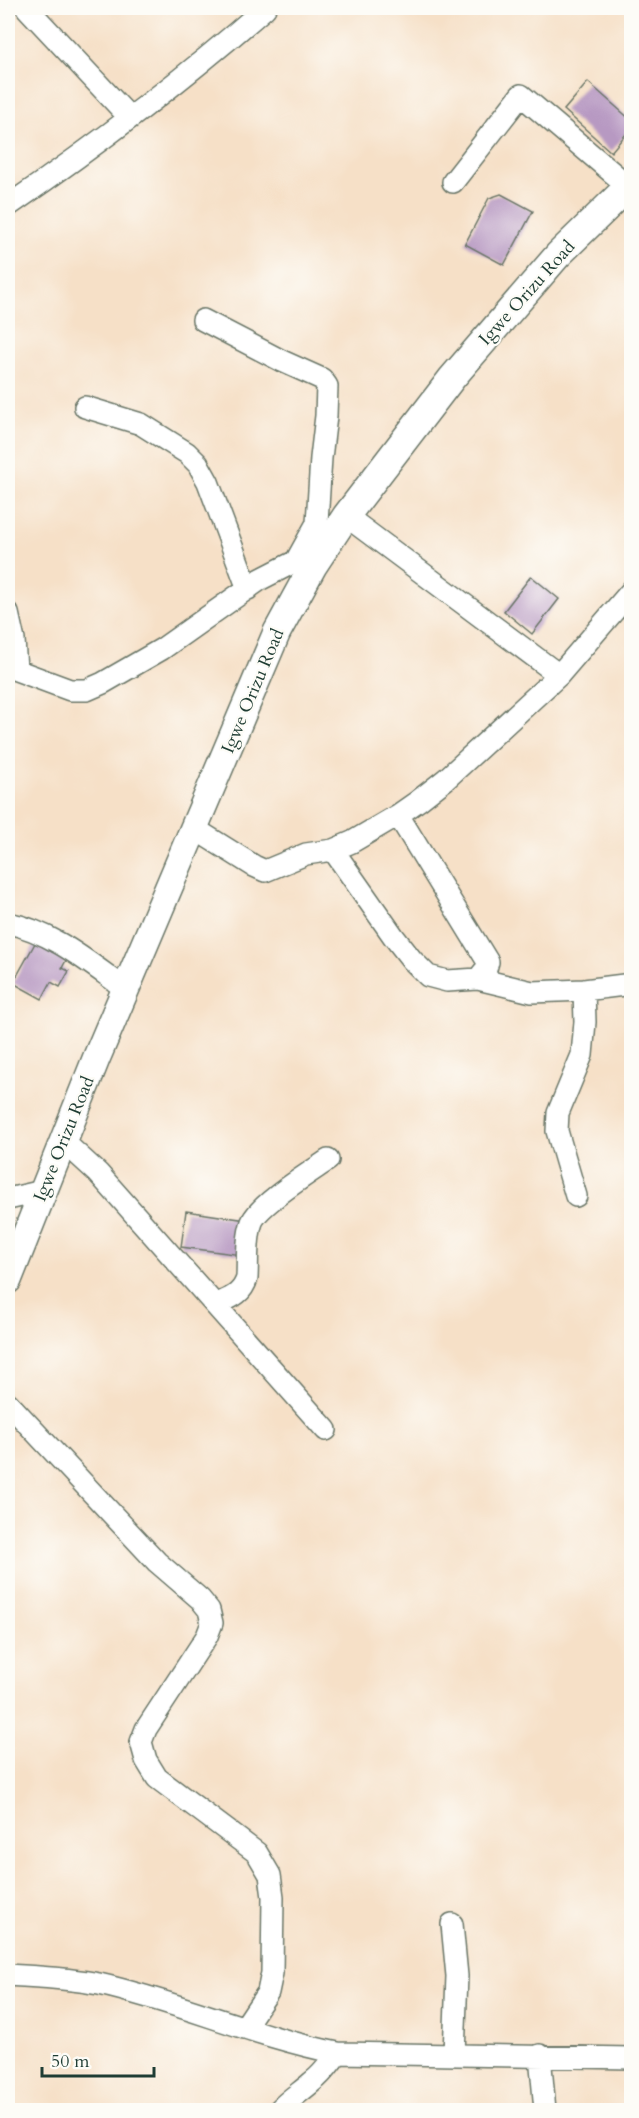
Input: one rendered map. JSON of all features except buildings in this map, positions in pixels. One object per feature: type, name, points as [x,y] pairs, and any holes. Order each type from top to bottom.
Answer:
[{"type":"main road","name":"Igwe Orizu Road","points":[[10,1269],[305,564],[332,526],[452,378],[558,255],[630,184]]},
{"type":"street","points":[[27,8],[130,118]]},
{"type":"street","points":[[8,206],[130,118],[265,8]]},
{"type":"street","points":[[453,182],[521,95],[630,184]]},
{"type":"street","points":[[203,320],[322,379],[327,386],[318,488],[332,526],[559,675]]},
{"type":"street","points":[[85,407],[141,424],[187,453],[198,464],[208,482],[248,588]]},
{"type":"street","points":[[8,613],[14,640],[12,668],[70,690],[87,690],[162,649],[261,579],[305,564]]},
{"type":"street","points":[[195,829],[254,866],[265,870],[306,854],[333,850],[352,842],[398,815],[446,779],[559,675],[632,590]]},
{"type":"street","points":[[398,815],[488,962],[486,969],[478,979]]},
{"type":"street","points":[[333,850],[394,937],[428,976],[447,981],[478,979],[532,992],[584,990],[632,984]]},
{"type":"street","points":[[8,923],[38,932],[59,942],[126,989]]},
{"type":"street","points":[[576,1196],[557,1131],[558,1113],[582,1055],[585,1022],[584,990]]},
{"type":"street","points":[[63,1141],[98,1173],[326,1430]]},
{"type":"street","points":[[215,1305],[239,1294],[245,1287],[252,1221],[259,1212],[328,1160]]},
{"type":"street","points":[[8,1199],[44,1191]]},
{"type":"street","points":[[8,1403],[157,1562],[200,1599],[209,1610],[212,1623],[207,1636],[146,1729],[141,1742],[146,1760],[157,1778],[252,1848],[270,1875],[273,1897],[272,1973],[268,1992],[244,2028]]},
{"type":"street","points":[[452,1924],[457,1976],[454,2054]]},
{"type":"street","points":[[8,1975],[60,1978],[98,1984],[301,2046],[338,2053],[632,2058]]},
{"type":"street","points":[[279,2110],[289,2099],[313,2082],[338,2053]]},
{"type":"street","points":[[540,2055],[545,2110]]}]
